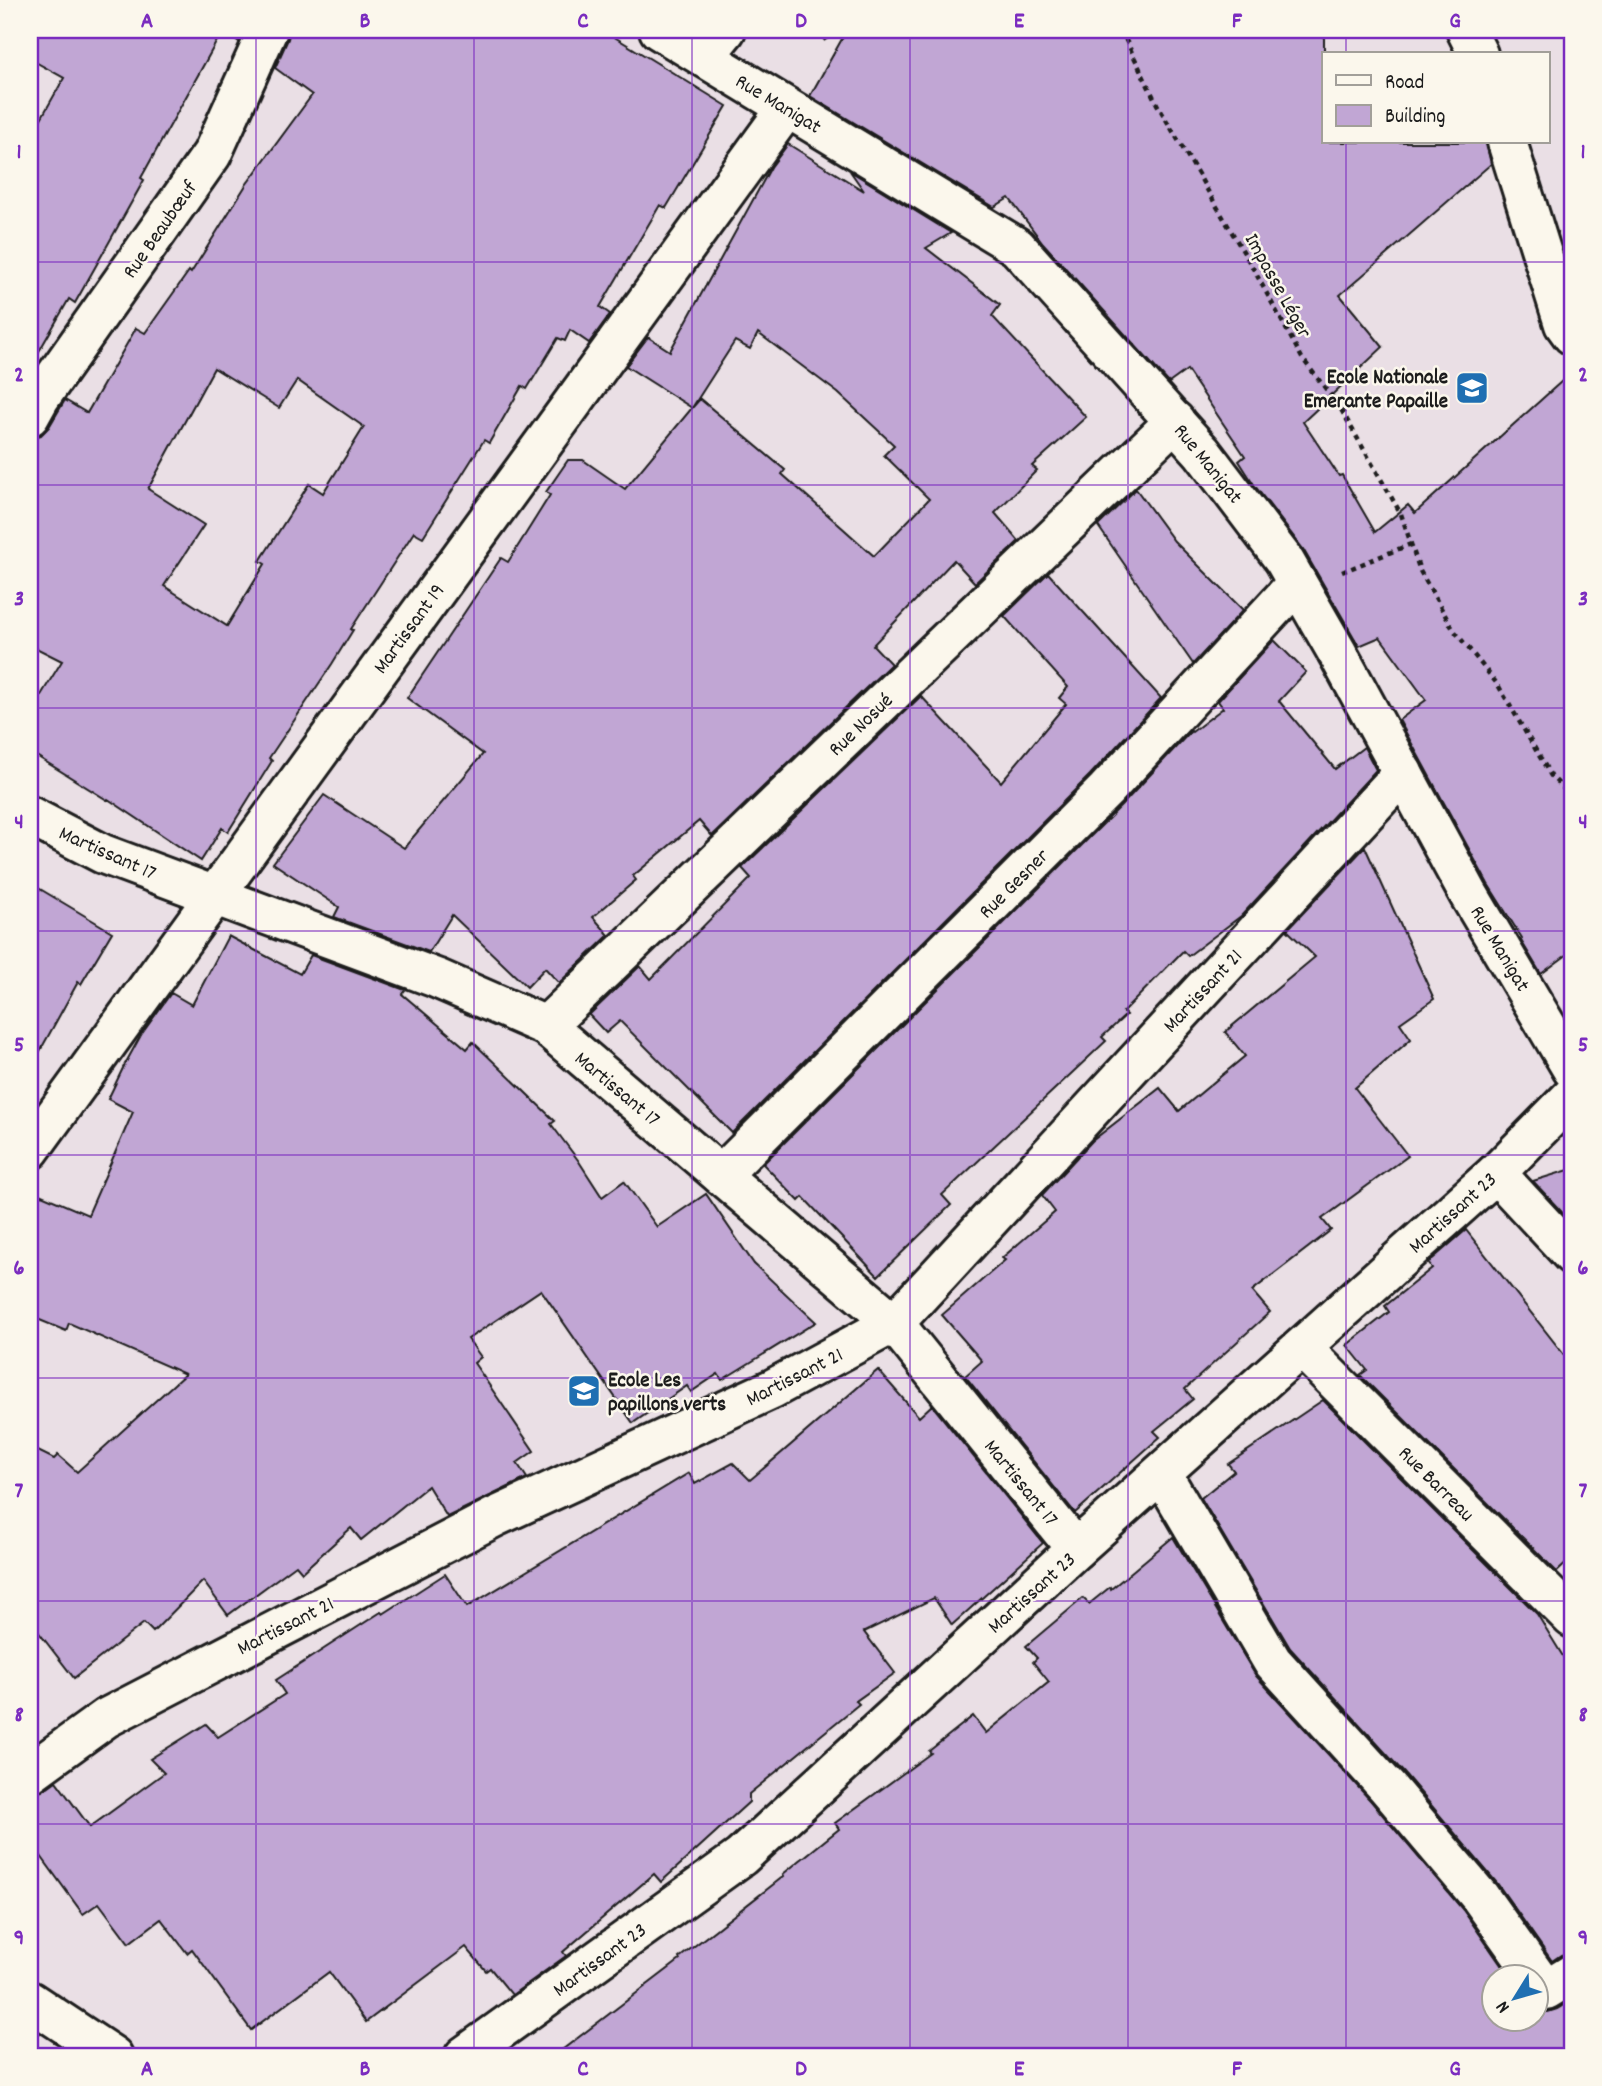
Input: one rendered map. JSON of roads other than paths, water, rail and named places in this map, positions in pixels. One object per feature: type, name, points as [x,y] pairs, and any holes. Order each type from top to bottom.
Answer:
[{"type":"street","name":"Rue Beaubœuf","points":[[33,402],[212,154],[268,30]]},
{"type":"street","name":"Rue Manigat","points":[[659,30],[715,43],[787,108],[1017,247],[1175,421],[1202,452],[1284,560],[1469,895],[1572,1069]]},
{"type":"street","points":[[1466,30],[1477,52]]},
{"type":"street","name":"Martissant 19","points":[[30,1150],[787,108]]},
{"type":"street","points":[[1508,144],[1564,324],[1572,335]]},
{"type":"street","name":"Rue Nosué","points":[[546,1026],[1175,421]]},
{"type":"street","name":"Rue Gesner","points":[[721,1175],[1106,790],[1297,583]]},
{"type":"street","name":"Martissant 21","points":[[30,1773],[106,1718],[130,1705],[495,1517],[772,1389],[894,1323],[1403,773]]},
{"type":"street","name":"Martissant 17","points":[[30,816],[103,854],[436,978],[546,1026],[894,1323],[1076,1549]]},
{"type":"street","name":"Martissant 23","points":[[464,2056],[741,1857],[1076,1549],[1496,1173],[1572,1096]]},
{"type":"street","points":[[1496,1173],[1572,1255]]},
{"type":"street","name":"Rue Barreau","points":[[1302,1348],[1572,1618]]},
{"type":"street","points":[[1162,1474],[1272,1661],[1387,1787],[1480,1898],[1546,1990],[1572,1974]]},
{"type":"street","points":[[30,2000],[113,2056]]},
{"type":"place","name":"Ecole Nationale Emerante Papaille","points":[[1472,388]]},
{"type":"place","name":"Ecole Les papillons verts","points":[[584,1391]]}]
